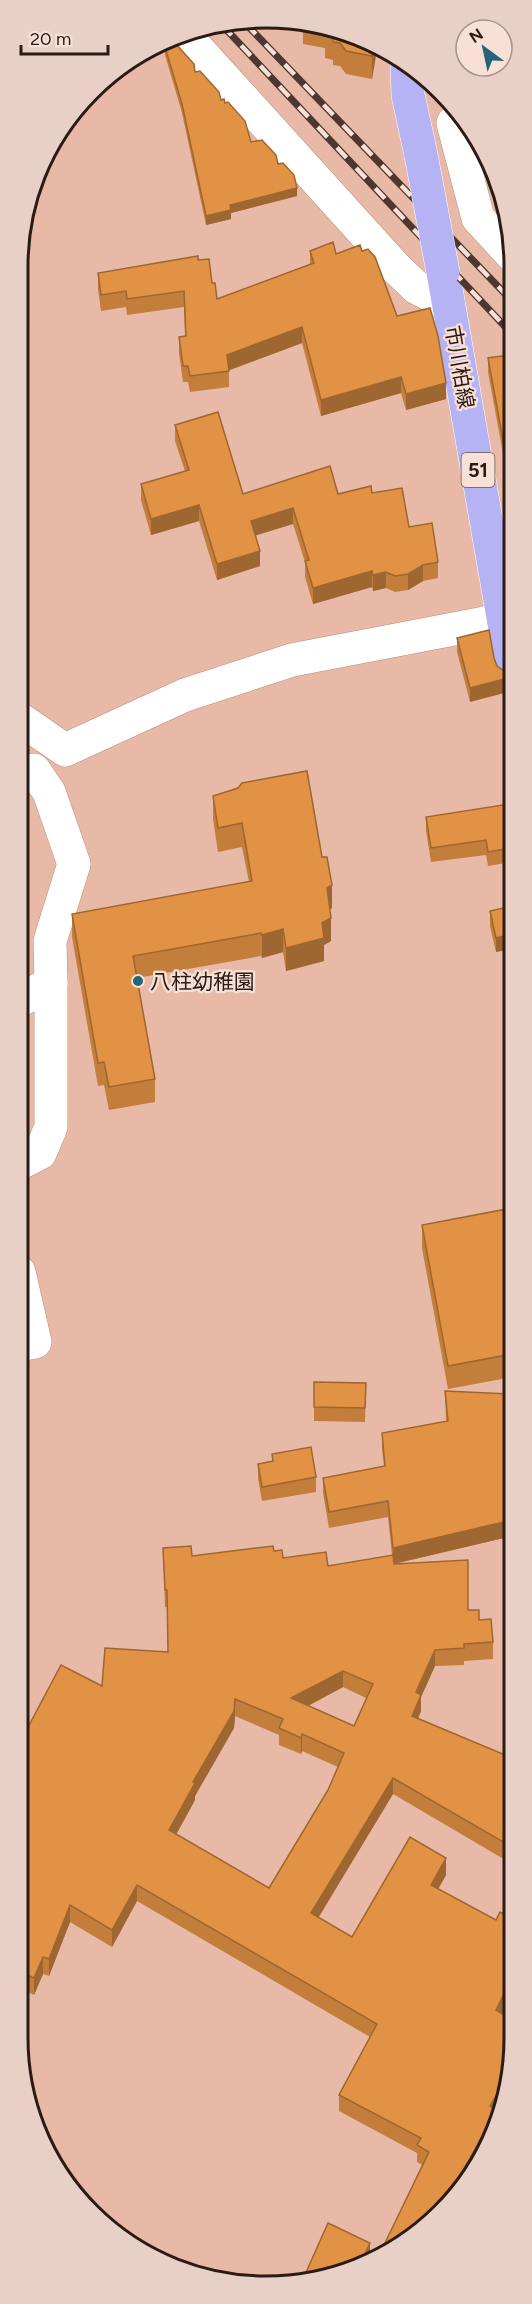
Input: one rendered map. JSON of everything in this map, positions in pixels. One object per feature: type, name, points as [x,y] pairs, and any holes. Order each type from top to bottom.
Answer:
[{"type":"main road","name":"市川柏線","points":[[407,75],[408,95],[419,142],[504,596]]},
{"type":"street","points":[[190,41],[396,268],[417,288],[449,305]]},
{"type":"street","points":[[419,142],[456,123]]},
{"type":"street","points":[[459,129],[478,218],[502,244]]},
{"type":"street","points":[[28,774],[65,750],[185,695],[292,660],[504,618]]},
{"type":"street","points":[[28,725],[65,750]]},
{"type":"street","points":[[28,776],[49,792],[74,864],[50,941],[51,1127],[40,1153],[28,1159]]},
{"type":"street","points":[[28,996],[51,983]]},
{"type":"street","points":[[28,1311],[35,1342],[28,1343]]},
{"type":"building","points":[[333,39],[342,41],[371,53],[372,56],[346,51],[340,43],[333,42]]},
{"type":"building","points":[[178,46],[194,64],[195,72],[200,71],[219,92],[221,100],[228,102],[245,121],[251,142],[262,140],[276,155],[278,164],[283,163],[294,175],[297,188],[230,205],[231,210],[206,216],[182,104],[166,51]]},
{"type":"building","points":[[333,242],[336,254],[360,245],[362,251],[368,249],[375,257],[397,316],[430,308],[438,336],[446,383],[406,394],[401,377],[321,400],[302,327],[227,355],[229,371],[190,376],[188,366],[183,366],[179,337],[186,336],[184,291],[127,299],[126,291],[101,295],[98,273],[198,256],[198,260],[209,259],[217,299],[314,263],[310,251]]},
{"type":"building","points":[[504,356],[504,445],[488,358]]},
{"type":"building","points":[[218,412],[243,494],[330,466],[338,494],[371,486],[372,493],[402,488],[409,527],[432,523],[438,562],[423,565],[408,574],[395,576],[386,572],[373,575],[372,571],[313,588],[305,561],[309,560],[293,508],[251,521],[260,551],[217,564],[199,505],[151,519],[141,484],[189,470],[175,425]]},
{"type":"building","points":[[489,630],[494,658],[497,666],[504,671],[504,679],[470,688],[457,638]]},
{"type":"building","points":[[307,771],[322,857],[327,857],[332,885],[327,888],[331,918],[322,923],[324,938],[286,948],[283,929],[262,935],[261,933],[133,956],[155,1079],[109,1087],[104,1062],[98,1063],[72,914],[252,881],[242,823],[218,828],[213,796],[238,788],[242,783]]},
{"type":"building","points":[[504,805],[504,849],[488,852],[486,840],[431,848],[426,817]]},
{"type":"building","points":[[504,908],[504,936],[496,938],[490,911]]},
{"type":"building","points":[[504,1210],[504,1356],[448,1366],[422,1225]]},
{"type":"building","points":[[314,1382],[366,1383],[365,1408],[314,1407]]},
{"type":"building","points":[[445,1391],[504,1394],[504,1522],[393,1548],[388,1501],[329,1512],[323,1478],[385,1466],[382,1433],[448,1421]]},
{"type":"building","points":[[311,1447],[316,1477],[262,1487],[258,1464],[273,1461],[272,1454]]},
{"type":"building","points":[[191,1546],[192,1556],[273,1546],[274,1551],[282,1550],[283,1558],[326,1552],[328,1566],[393,1555],[394,1564],[468,1560],[468,1610],[479,1610],[479,1620],[491,1619],[493,1642],[464,1644],[464,1648],[435,1650],[416,1692],[421,1695],[412,1716],[504,1755],[504,1842],[393,1778],[311,1913],[352,1937],[410,1837],[446,1858],[431,1885],[496,1920],[500,1912],[504,1914],[504,1994],[496,2010],[504,2015],[503,2054],[499,2084],[490,2106],[493,2108],[491,2114],[465,2167],[445,2195],[423,2217],[384,2244],[429,2152],[417,2145],[421,2138],[339,2095],[377,2024],[137,1885],[112,1930],[70,1905],[49,1959],[43,1957],[34,1978],[28,1975],[28,1727],[61,1665],[102,1686],[105,1648],[168,1652],[167,1590],[165,1590],[163,1548]],"holes":[[[343,1671],[373,1684],[354,1726],[291,1698]],[[235,1699],[283,1719],[279,1728],[301,1738],[302,1734],[344,1753],[328,1790],[269,1888],[169,1830],[195,1783],[193,1782],[234,1711]]]},
{"type":"building","points":[[328,2223],[370,2243],[365,2253],[342,2263],[306,2272]]},
{"type":"railway","points":[[251,29],[504,293]]},
{"type":"railway","points":[[228,32],[504,325]]},
{"type":"place","name":"八柱幼稚園","points":[[138,981]]}]
